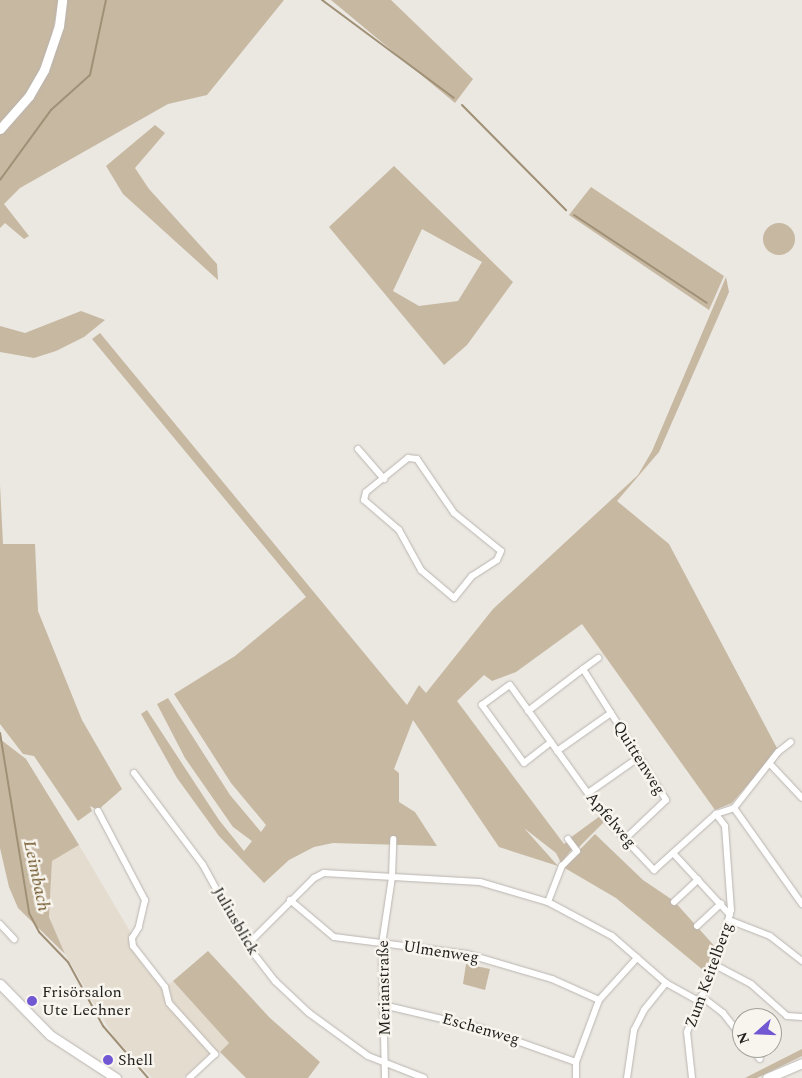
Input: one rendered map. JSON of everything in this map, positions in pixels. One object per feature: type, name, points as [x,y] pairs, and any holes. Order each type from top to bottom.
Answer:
[{"type":"main road","points":[[0,129],[29,96],[44,70],[59,26],[62,0]]},
{"type":"main road","points":[[0,984],[50,1035],[116,1078]]},
{"type":"main road","points":[[768,1078],[802,1063]]},
{"type":"street","points":[[358,450],[384,479]]},
{"type":"street","points":[[408,458],[417,459],[454,513],[498,546],[500,556],[472,576],[454,598],[421,570],[399,530],[364,500],[366,492],[384,479],[408,458]]},
{"type":"street","points":[[528,711],[598,658]]},
{"type":"street","name":"Quittenweg","points":[[583,669],[640,756],[638,758],[666,800],[626,838]]},
{"type":"street","name":"Apfelweg","points":[[551,742],[524,763],[482,706],[510,685],[588,793],[654,870],[716,814],[734,808]]},
{"type":"street","points":[[557,751],[611,713]]},
{"type":"street","points":[[791,742],[734,808],[802,904]]},
{"type":"street","points":[[588,793],[638,758]]},
{"type":"street","points":[[771,765],[802,798]]},
{"type":"street","name":"Juliusblick","points":[[134,773],[203,865],[247,945],[275,981],[310,1013],[352,1046],[385,1064],[424,1078]]},
{"type":"street","points":[[98,811],[145,900],[133,946],[165,987],[169,1003],[215,1054],[188,1078]]},
{"type":"street","name":"Zum Keitelberg","points":[[692,1078],[687,1032],[715,965],[730,918],[724,826],[716,814]]},
{"type":"street","name":"Merianstraße","points":[[385,1078],[382,944],[392,877],[393,839]]},
{"type":"street","points":[[548,902],[562,866],[576,851],[568,839]]},
{"type":"street","points":[[673,853],[721,904],[730,918],[770,936],[802,961]]},
{"type":"street","points":[[247,945],[290,900],[324,873],[480,882],[548,902],[612,936],[666,983],[700,999],[723,1013],[732,1024]]},
{"type":"street","points":[[674,902],[698,880]]},
{"type":"street","name":"Ulmenweg","points":[[290,900],[334,937],[467,954],[552,979],[599,1000]]},
{"type":"street","points":[[697,926],[721,904]]},
{"type":"street","points":[[0,924],[14,939]]},
{"type":"street","points":[[576,1078],[576,1062],[599,1000],[636,958]]},
{"type":"street","points":[[715,965],[751,984],[788,1016],[802,1017]]},
{"type":"street","points":[[627,1078],[634,1030],[644,1010],[666,983]]},
{"type":"street","name":"Eschenweg","points":[[383,1005],[480,1028],[576,1062]]},
{"type":"shaded area","points":[[0,0],[59,0],[51,41],[58,45],[67,0],[284,0],[207,95],[168,104],[20,188],[4,204],[29,236],[24,239],[5,223],[0,228]]},
{"type":"shaded area","points":[[331,0],[391,0],[473,79],[455,103]]},
{"type":"shaded area","points":[[155,125],[165,133],[135,168],[149,189],[217,264],[218,280],[123,194],[106,166]]},
{"type":"shaded area","points":[[394,166],[513,282],[467,345],[444,365],[329,227]],"holes":[[[422,229],[482,262],[458,301],[419,306],[393,291]]]},
{"type":"shaded area","points":[[591,187],[724,276],[709,310],[569,215]]},
{"type":"shaded area","points":[[779,223],[791,227],[795,239],[791,251],[779,255],[767,251],[763,239],[767,227]]},
{"type":"shaded area","points":[[726,277],[729,292],[659,452],[617,501],[669,544],[778,750],[732,803],[715,810],[582,624],[516,672],[492,681],[484,675],[457,701],[564,844],[567,842],[572,849],[561,863],[556,853],[524,828],[558,866],[499,847],[413,720],[394,769],[399,773],[399,802],[415,812],[437,846],[333,843],[314,847],[289,860],[264,883],[219,836],[177,778],[141,714],[147,710],[219,820],[244,851],[252,841],[233,827],[185,758],[157,704],[168,698],[230,795],[261,832],[266,825],[231,783],[174,694],[235,656],[306,597],[92,339],[100,333],[407,705],[419,685],[426,693],[493,609],[638,475],[652,451]]},
{"type":"shaded area","points":[[81,311],[105,320],[84,337],[56,351],[34,358],[0,352],[0,326],[25,333]]},
{"type":"shaded area","points":[[0,485],[3,544],[35,544],[38,611],[82,720],[122,789],[98,810],[90,806],[92,811],[78,821],[34,756],[23,754],[0,724]]},
{"type":"shaded area","points":[[0,739],[26,759],[79,845],[52,861],[49,917],[65,954],[18,908],[9,887],[0,848]]},
{"type":"shaded area","points":[[600,816],[604,822],[578,848],[570,838]]},
{"type":"shaded area","points":[[595,834],[643,880],[674,901],[718,950],[709,975],[616,898],[563,867]]},
{"type":"shaded area","points":[[79,845],[131,933],[129,944],[145,968],[163,989],[173,981],[229,1043],[220,1052],[209,1054],[183,1078],[152,1078],[114,1037],[65,954],[49,917],[52,861]]},
{"type":"shaded area","points":[[208,951],[270,1018],[320,1062],[308,1078],[246,1078],[220,1052],[229,1043],[173,981]]},
{"type":"shaded area","points":[[466,964],[490,969],[485,990],[463,984]]},
{"type":"shaded area","points":[[802,1049],[802,1056],[757,1078],[745,1078]]},
{"type":"waterway","name":"Leimbach","points":[[0,180],[51,110],[90,75],[106,0]]},
{"type":"waterway","points":[[322,0],[454,98]]},
{"type":"waterway","points":[[462,105],[566,210]]},
{"type":"waterway","points":[[574,215],[707,303]]},
{"type":"waterway","name":"Leimbach","points":[[0,733],[29,913],[39,932],[68,962],[103,1026],[148,1078]]},
{"type":"place","name":"Frisörsalon Ute Lechner","points":[[32,1001]]},
{"type":"place","name":"Shell","points":[[108,1060]]}]
